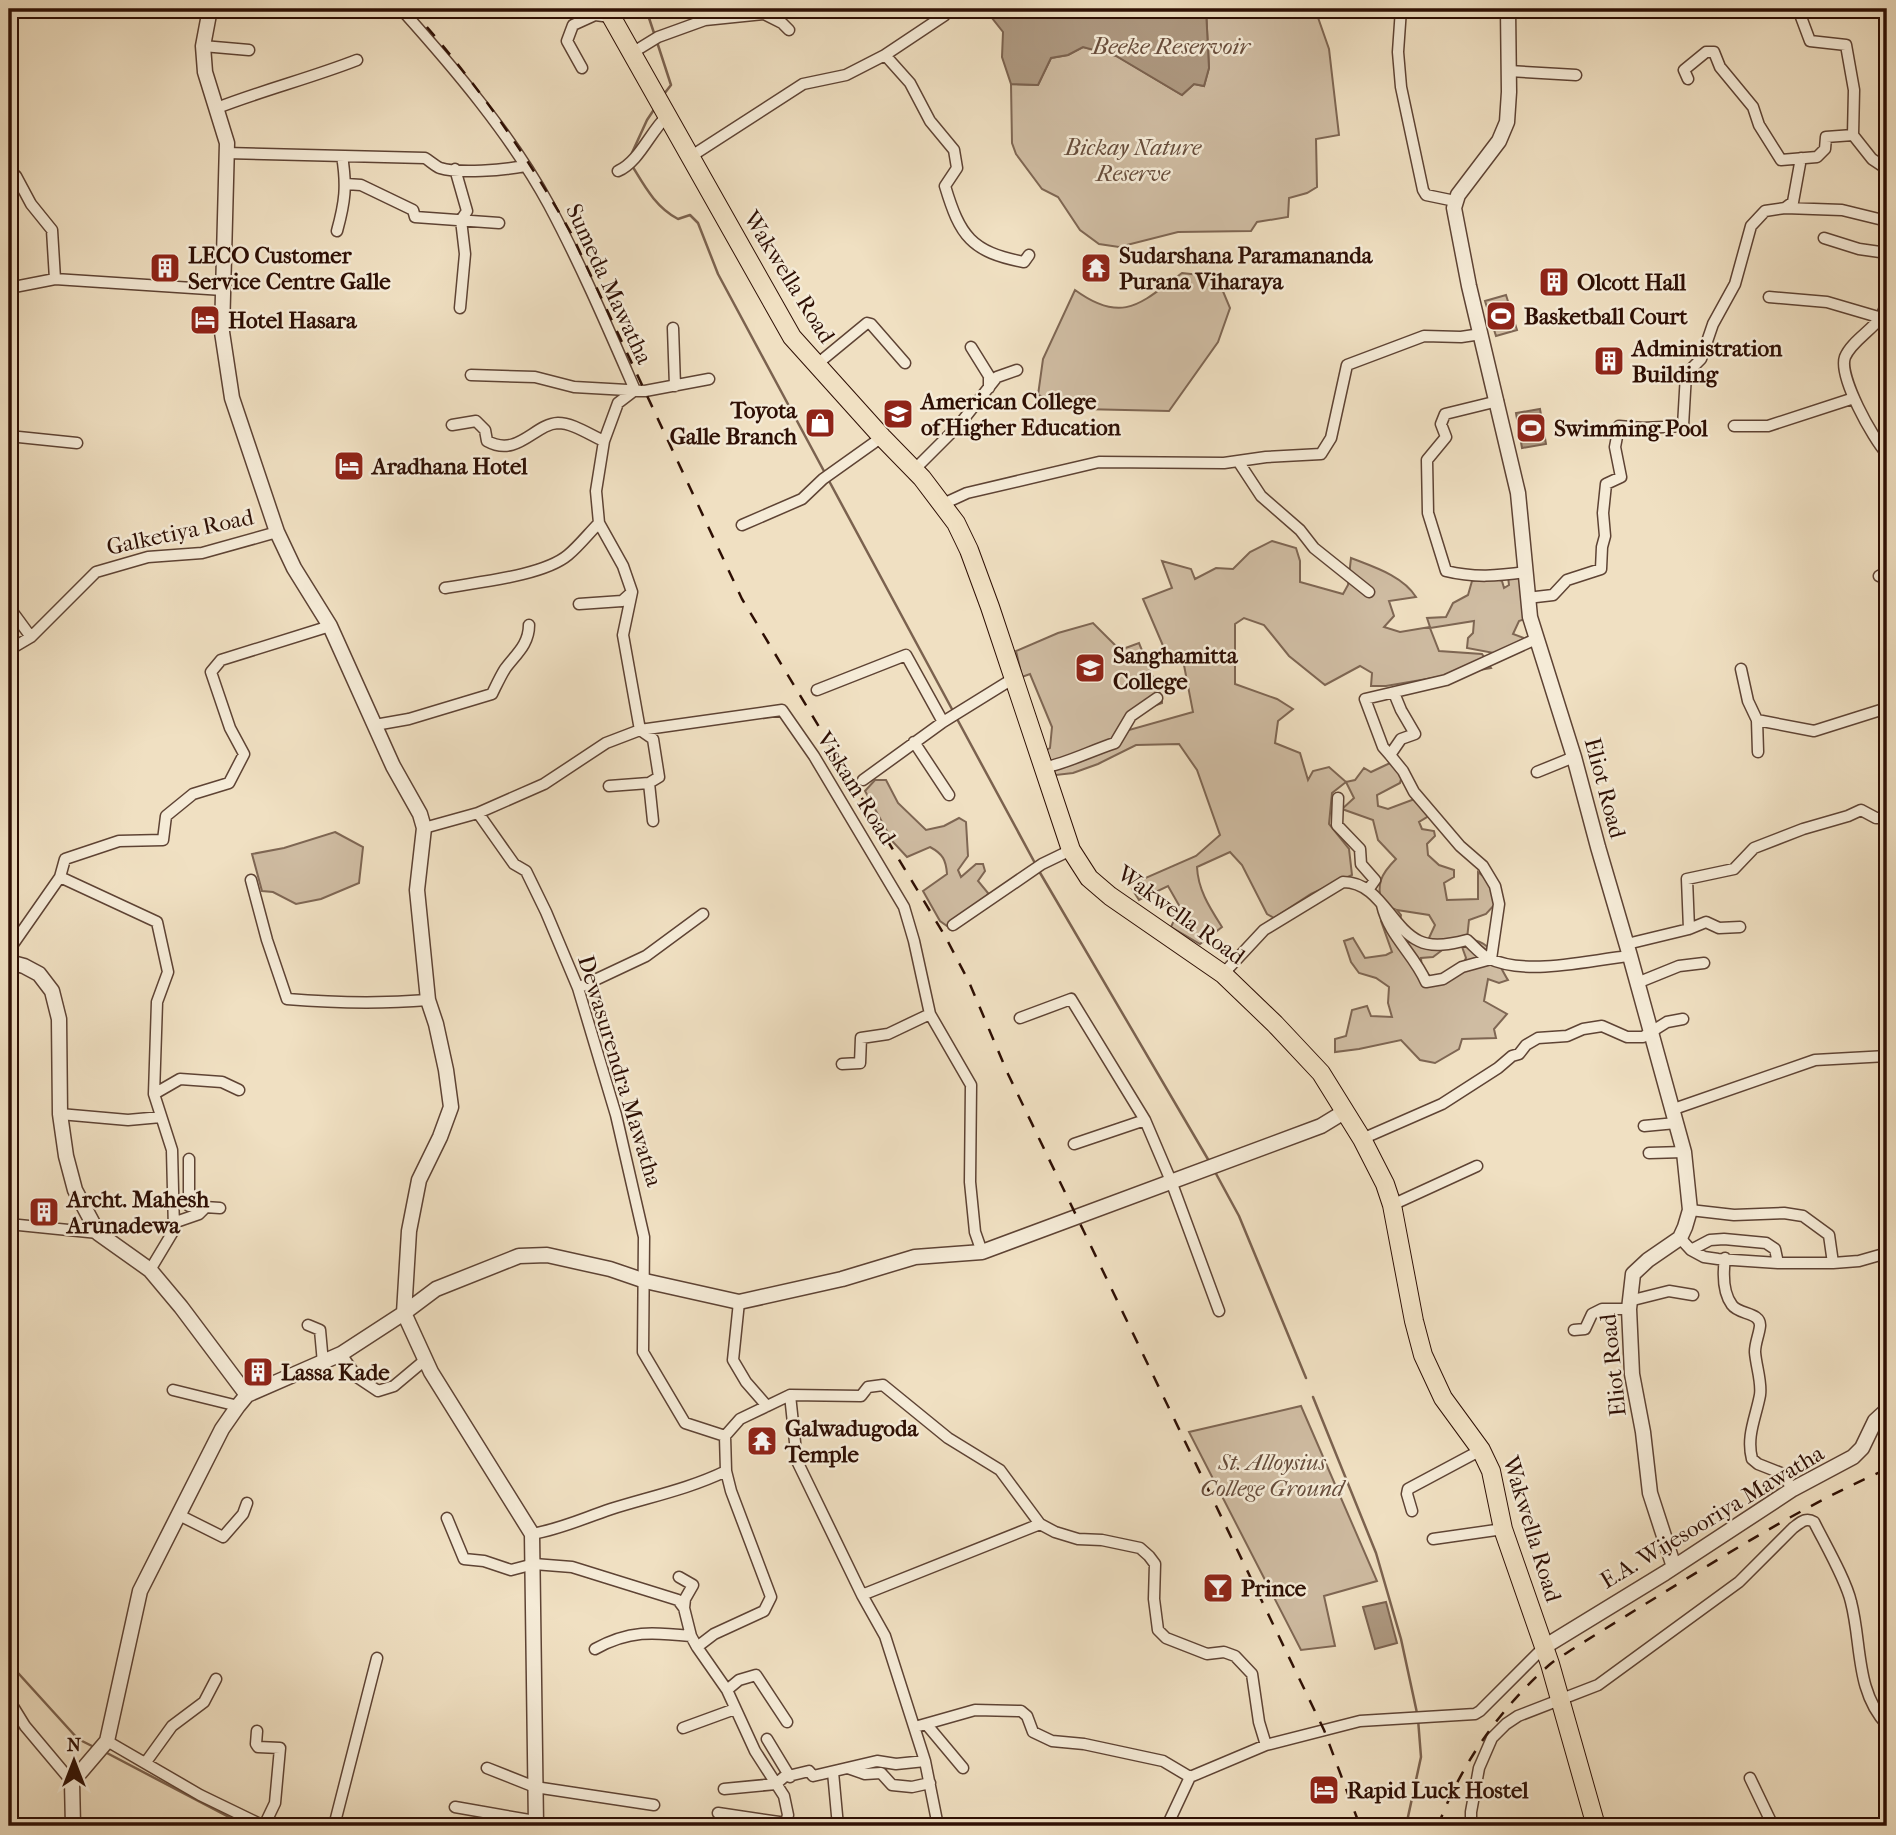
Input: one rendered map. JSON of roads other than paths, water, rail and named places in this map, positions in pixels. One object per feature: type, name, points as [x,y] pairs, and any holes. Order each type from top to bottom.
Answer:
[{"type":"main road","name":"Wakwella Road","points":[[609,13],[792,337],[914,470],[956,523],[969,550],[1071,850],[1089,878],[1110,897],[1223,974],[1321,1073],[1362,1139],[1385,1184],[1392,1205],[1413,1321],[1423,1355],[1443,1398],[1481,1450],[1491,1471],[1503,1529],[1544,1647],[1596,1826]]},
{"type":"street","points":[[210,9],[203,47],[205,72],[227,143],[222,343],[232,398],[277,532],[294,568],[330,626],[393,766],[420,814],[424,828],[416,890],[428,1000],[446,1070],[451,1107],[419,1180],[409,1231],[404,1313],[425,1360],[533,1534],[536,1824],[455,1807]]},
{"type":"street","name":"Sumeda Mawatha","points":[[401,9],[458,73],[525,166],[548,204],[588,284],[635,390],[618,403],[604,441],[596,491],[599,523],[623,566],[632,592]]},
{"type":"street","points":[[690,156],[803,84],[846,75],[885,55],[945,15],[946,9]]},
{"type":"street","points":[[1401,9],[1398,52],[1401,87],[1423,190],[1426,195],[1455,201],[1499,141],[1507,122],[1508,9]]},
{"type":"street","points":[[1798,9],[1810,41],[1846,45],[1854,90],[1853,135],[1872,159],[1887,169]]},
{"type":"street","points":[[632,53],[654,39],[705,20],[752,12],[764,14],[782,23],[789,30]]},
{"type":"street","points":[[582,68],[567,41],[573,25],[595,15],[609,13]]},
{"type":"street","points":[[203,47],[250,50]]},
{"type":"street","points":[[1688,79],[1684,70],[1706,51],[1714,52],[1720,67],[1753,107],[1759,125],[1781,160],[1818,157],[1825,149],[1826,137],[1853,135]]},
{"type":"street","points":[[885,55],[910,83],[930,121],[954,150],[957,168],[945,186],[966,237],[991,255],[1024,262],[1029,255]]},
{"type":"street","points":[[217,108],[263,90],[321,74],[357,60]]},
{"type":"street","points":[[1509,71],[1576,75]]},
{"type":"street","points":[[626,166],[655,127],[667,116]]},
{"type":"street","points":[[226,153],[425,159],[439,167],[455,169],[502,170],[525,166]]},
{"type":"street","points":[[337,232],[345,203],[346,184],[342,156]]},
{"type":"street","points":[[1784,208],[1793,202],[1801,158]]},
{"type":"street","points":[[455,169],[467,211],[461,220],[465,254],[460,308]]},
{"type":"street","points":[[9,176],[16,176],[20,181],[32,204],[52,230],[55,279]]},
{"type":"street","points":[[346,184],[361,185],[413,210],[415,217],[499,223]]},
{"type":"street","name":"Eliot Road","points":[[1455,201],[1457,236],[1518,493],[1527,597],[1536,639],[1574,757],[1684,1152],[1690,1210],[1680,1238],[1633,1274],[1629,1305],[1632,1374],[1643,1432],[1650,1493],[1674,1566]]},
{"type":"street","points":[[1527,597],[1553,595],[1567,580],[1601,569],[1606,484],[1621,477],[1615,447],[1619,426],[1683,426],[1686,374],[1701,359],[1713,324],[1735,284],[1751,226],[1765,211],[1784,208],[1842,210],[1887,221]]},
{"type":"street","points":[[1825,238],[1858,249],[1887,253]]},
{"type":"street","points":[[9,288],[55,279],[223,290]]},
{"type":"street","points":[[1769,297],[1827,302],[1884,319]]},
{"type":"street","points":[[1887,302],[1884,319],[1846,355],[1843,365],[1854,398],[1877,443],[1887,454]]},
{"type":"street","points":[[816,365],[867,323],[871,324],[905,363]]},
{"type":"street","points":[[673,328],[675,386]]},
{"type":"street","points":[[943,504],[967,493],[1099,462],[1178,464],[1321,454],[1331,438],[1347,365],[1424,337],[1481,334]]},
{"type":"street","points":[[971,347],[989,376],[989,388]]},
{"type":"street","points":[[914,470],[959,425],[997,377],[1017,370]]},
{"type":"street","points":[[471,375],[535,377],[574,387],[645,391],[709,379]]},
{"type":"street","points":[[1734,426],[1768,426],[1854,398]]},
{"type":"street","points":[[1498,401],[1444,414],[1441,424],[1446,437],[1427,460],[1428,513],[1446,571],[1465,576],[1496,577],[1526,572]]},
{"type":"street","points":[[452,425],[476,421],[485,430],[486,441],[494,445],[514,445],[556,423],[570,426],[604,441]]},
{"type":"street","points":[[9,436],[77,443]]},
{"type":"street","points":[[742,525],[802,499],[882,437]]},
{"type":"street","points":[[1238,461],[1261,496],[1300,530],[1314,548],[1369,592]]},
{"type":"street","points":[[445,588],[516,575],[550,565],[567,556],[599,523]]},
{"type":"street","name":"Galketiya Road","points":[[9,650],[31,637],[96,572],[148,557],[202,553],[277,532]]},
{"type":"street","points":[[579,604],[622,601],[632,592]]},
{"type":"street","points":[[609,786],[649,783],[659,777],[653,739],[640,730],[623,635],[632,592]]},
{"type":"street","points":[[9,607],[31,637]]},
{"type":"street","points":[[376,725],[410,719],[492,694],[506,667],[517,656],[529,633],[529,625]]},
{"type":"street","points":[[9,950],[60,877],[65,859],[119,841],[163,840],[166,817],[194,794],[229,783],[244,754],[230,728],[211,672],[221,660],[330,626]]},
{"type":"street","points":[[1491,959],[1499,904],[1495,886],[1483,866],[1460,846],[1414,792],[1404,771],[1383,747],[1365,699],[1446,680],[1536,639]]},
{"type":"street","points":[[817,690],[906,655],[943,722]]},
{"type":"street","points":[[1741,669],[1748,701],[1757,720],[1758,752]]},
{"type":"street","points":[[863,780],[943,722],[1014,678]]},
{"type":"street","points":[[1390,755],[1401,739],[1415,734],[1394,693]]},
{"type":"street","points":[[1042,768],[1068,763],[1085,753],[1115,743],[1132,716],[1157,698]]},
{"type":"street","points":[[1757,720],[1814,731],[1887,708]]},
{"type":"street","name":"Viskam Road","points":[[424,828],[478,813],[544,784],[606,743],[640,730],[782,710],[814,757],[904,907],[930,1014],[971,1085],[970,1182],[975,1232],[982,1252]]},
{"type":"street","points":[[914,742],[949,795]]},
{"type":"street","points":[[1537,772],[1574,757]]},
{"type":"street","points":[[649,783],[653,821]]},
{"type":"street","points":[[1338,798],[1336,825],[1360,849],[1361,864],[1375,880],[1368,890]]},
{"type":"street","points":[[1689,929],[1687,879],[1734,869],[1754,848],[1803,828],[1861,810],[1876,818],[1887,818]]},
{"type":"street","name":"Dewasurendra Mawatha","points":[[478,813],[514,864],[526,872],[546,912],[578,988],[617,1115],[644,1237],[643,1352],[685,1423],[725,1436]]},
{"type":"street","points":[[953,925],[1039,867],[1071,850]]},
{"type":"street","points":[[60,877],[157,922],[168,972],[157,1002],[153,1094],[172,1150],[174,1230],[150,1270]]},
{"type":"street","points":[[251,880],[287,999],[352,1004],[428,1000]]},
{"type":"street","points":[[1223,974],[1264,930],[1343,882],[1354,882],[1368,890],[1419,941],[1438,945],[1467,940],[1491,959],[1508,965],[1545,967],[1629,950],[1706,922],[1719,928],[1740,927]]},
{"type":"street","points":[[1382,905],[1396,939],[1419,966],[1426,982],[1443,979],[1462,967],[1491,959]]},
{"type":"street","points":[[578,988],[646,956],[703,914]]},
{"type":"street","points":[[9,962],[39,974],[52,991],[59,1018],[60,1114],[66,1156],[75,1190],[99,1233],[150,1270],[181,1307],[242,1401]]},
{"type":"street","points":[[1637,983],[1679,966],[1704,963]]},
{"type":"street","points":[[1020,1018],[1071,999],[1145,1120],[1171,1181],[1219,1311]]},
{"type":"street","points":[[842,1064],[860,1063],[861,1038],[888,1034],[930,1014]]},
{"type":"street","points":[[1362,1139],[1442,1104],[1512,1056],[1519,1054],[1526,1045],[1538,1038],[1550,1035],[1567,1036],[1583,1029],[1602,1026],[1627,1037],[1643,1037],[1667,1022],[1683,1018]]},
{"type":"street","points":[[1647,1122],[1674,1116],[1815,1060],[1887,1056]]},
{"type":"street","points":[[153,1094],[180,1079],[222,1082],[239,1090]]},
{"type":"street","points":[[72,1782],[102,1747],[140,1591],[222,1429],[242,1401],[341,1354],[436,1289],[519,1256],[547,1255],[610,1269],[645,1281],[739,1301],[842,1279],[915,1257],[982,1252],[1321,1126],[1344,1112]]},
{"type":"street","points":[[60,1114],[128,1120],[161,1117]]},
{"type":"street","points":[[1074,1144],[1145,1120]]},
{"type":"street","points":[[1649,1153],[1684,1152]]},
{"type":"street","points":[[189,1159],[189,1206],[220,1208]]},
{"type":"street","points":[[1392,1205],[1477,1166]]},
{"type":"street","points":[[173,1223],[199,1214],[206,1207]]},
{"type":"street","points":[[1690,1210],[1803,1216],[1829,1235],[1833,1262]]},
{"type":"street","points":[[9,1224],[99,1233]]},
{"type":"street","points":[[1680,1238],[1691,1250],[1704,1257],[1777,1262],[1833,1262],[1859,1261],[1887,1253]]},
{"type":"street","points":[[1691,1250],[1710,1240],[1766,1243],[1775,1249],[1777,1262]]},
{"type":"street","points":[[1725,1258],[1723,1273],[1731,1305],[1741,1313],[1758,1318],[1760,1324],[1755,1349],[1760,1394],[1752,1422],[1752,1459],[1781,1473],[1793,1489]]},
{"type":"street","points":[[1574,1330],[1585,1329],[1592,1314],[1602,1310],[1629,1305],[1669,1291],[1693,1294]]},
{"type":"street","points":[[739,1301],[733,1360],[746,1382],[767,1406]]},
{"type":"street","points":[[308,1325],[320,1330],[323,1363]]},
{"type":"street","points":[[341,1354],[357,1377],[378,1391],[394,1386],[425,1360]]},
{"type":"street","points":[[697,1647],[714,1634],[764,1611],[771,1597],[731,1491],[726,1471],[725,1436],[740,1419],[790,1395],[862,1396],[869,1387],[875,1384],[883,1385],[947,1438],[1000,1470],[1040,1524],[1078,1539],[1102,1540],[1140,1548],[1149,1556],[1155,1564],[1154,1599],[1158,1630],[1166,1638],[1207,1654],[1224,1652],[1235,1656],[1252,1674],[1259,1722],[1266,1745]]},
{"type":"street","points":[[173,1390],[242,1401]]},
{"type":"street","points":[[790,1395],[797,1461],[862,1595],[885,1636],[925,1761],[937,1826]]},
{"type":"street","name":"E.A. Wijesooriya Mawatha","points":[[1544,1647],[1793,1489],[1853,1457],[1864,1444],[1875,1421],[1887,1410]]},
{"type":"street","points":[[1412,1511],[1408,1489],[1481,1450]]},
{"type":"street","points":[[533,1534],[557,1530],[607,1510],[704,1482],[726,1471]]},
{"type":"street","points":[[179,1515],[223,1537],[243,1514],[247,1503]]},
{"type":"street","points":[[447,1518],[464,1559],[484,1561],[511,1570],[534,1564],[572,1567],[677,1600],[684,1608]]},
{"type":"street","points":[[1471,1826],[1479,1768],[1492,1738],[1506,1724],[1518,1716],[1598,1685],[1739,1582],[1804,1520],[1810,1519],[1814,1522],[1851,1600],[1862,1676],[1875,1710],[1887,1725]]},
{"type":"street","points":[[862,1595],[1040,1524]]},
{"type":"street","points":[[1433,1539],[1503,1529]]},
{"type":"street","points":[[679,1577],[693,1585],[685,1599],[684,1608],[691,1636],[727,1690],[755,1751],[785,1796],[788,1815],[785,1825],[718,1813]]},
{"type":"street","points":[[595,1649],[614,1638],[640,1633],[691,1636]]},
{"type":"street","points":[[1167,1826],[1190,1777],[1266,1745],[1360,1721],[1467,1716],[1480,1711],[1544,1647]]},
{"type":"street","points":[[334,1826],[377,1658]]},
{"type":"street","points":[[727,1690],[738,1680],[756,1675],[787,1722]]},
{"type":"street","points":[[146,1762],[172,1726],[204,1702],[216,1679]]},
{"type":"street","points":[[9,1700],[25,1726],[72,1782],[73,1826]]},
{"type":"street","points":[[683,1728],[735,1709]]},
{"type":"street","points":[[915,1727],[975,1710],[1021,1711],[1027,1716],[1033,1732],[1052,1741],[1084,1744],[1163,1761],[1190,1777]]},
{"type":"street","points":[[927,1724],[963,1768]]},
{"type":"street","points":[[102,1747],[146,1762],[200,1795],[264,1826],[275,1803],[280,1748],[258,1747],[257,1731]]},
{"type":"street","points":[[767,1739],[790,1777]]},
{"type":"street","points":[[724,1789],[776,1783],[784,1777],[809,1771],[813,1776],[877,1761],[925,1761]]},
{"type":"street","points":[[487,1768],[535,1787],[654,1805]]},
{"type":"street","points":[[848,1768],[865,1774],[881,1773],[892,1785],[912,1787],[930,1783]]},
{"type":"street","points":[[833,1772],[838,1826]]},
{"type":"street","points":[[1750,1777],[1773,1826]]},
{"type":"water","name":"Beeke Reservoir","points":[[989,9],[1206,9],[1209,68],[1204,86],[1194,84],[1182,95],[1116,56],[1083,47],[1068,55],[1051,58],[1038,85],[1011,84],[1002,57],[1003,32],[992,18]]},
{"type":"water","name":"Swimming Pool","points":[[1540,409],[1546,444],[1522,448],[1516,413]]},
{"type":"water","points":[[1386,1602],[1397,1643],[1375,1649],[1363,1607]]},
{"type":"waterway","points":[[646,9],[655,36]]},
{"type":"waterway","points":[[657,42],[671,85],[664,94]]},
{"type":"waterway","points":[[631,155],[655,108]]},
{"type":"waterway","points":[[631,164],[663,208],[678,219],[690,215],[698,223],[718,274],[825,473]]},
{"type":"waterway","points":[[828,479],[953,711]]},
{"type":"waterway","points":[[956,717],[1036,865]]},
{"type":"waterway","points":[[1039,871],[1209,1161]]},
{"type":"waterway","points":[[1214,1170],[1239,1216],[1306,1378]]},
{"type":"waterway","points":[[1313,1397],[1376,1553],[1401,1639],[1417,1713]]},
{"type":"waterway","points":[[9,1663],[78,1739],[96,1748]]},
{"type":"waterway","points":[[1406,1826],[1421,1757],[1418,1719]]},
{"type":"waterway","points":[[105,1752],[246,1826]]},
{"type":"railway","points":[[411,9],[497,116],[571,233],[742,599],[945,936],[969,982],[1008,1074],[1324,1730],[1360,1826]]},
{"type":"railway","points":[[1438,1826],[1458,1781],[1483,1739],[1513,1701],[1552,1663],[1763,1533],[1824,1499],[1887,1469]]},
{"type":"place","name":"LECO Customer Service Centre Galle","points":[[165,268]]},
{"type":"place","name":"Sudarshana Paramananda Purana Viharaya","points":[[1096,268]]},
{"type":"place","name":"Olcott Hall","points":[[1554,282]]},
{"type":"place","name":"Basketball Court","points":[[1501,316]]},
{"type":"place","name":"Hotel Hasara","points":[[205,320]]},
{"type":"place","name":"Administration Building","points":[[1609,361]]},
{"type":"place","name":"American College of Higher Education","points":[[898,414]]},
{"type":"place","name":"Toyota Galle Branch","points":[[820,423]]},
{"type":"place","name":"Swimming Pool","points":[[1531,428]]},
{"type":"place","name":"Aradhana Hotel","points":[[349,466]]},
{"type":"place","name":"Sanghamitta College","points":[[1090,668]]},
{"type":"place","name":"Archt. Mahesh Arunadewa","points":[[44,1212]]},
{"type":"place","name":"Lassa Kade","points":[[258,1372]]},
{"type":"place","name":"Galwadugoda Temple","points":[[762,1441]]},
{"type":"place","name":"Prince","points":[[1218,1588]]},
{"type":"place","name":"Rapid Luck Hostel","points":[[1324,1790]]},
{"type":"park label","name":"Bickay Nature Reserve","points":[[1133,160]]},
{"type":"park label","name":"St. Alloysius College Ground","points":[[1272,1475]]}]
